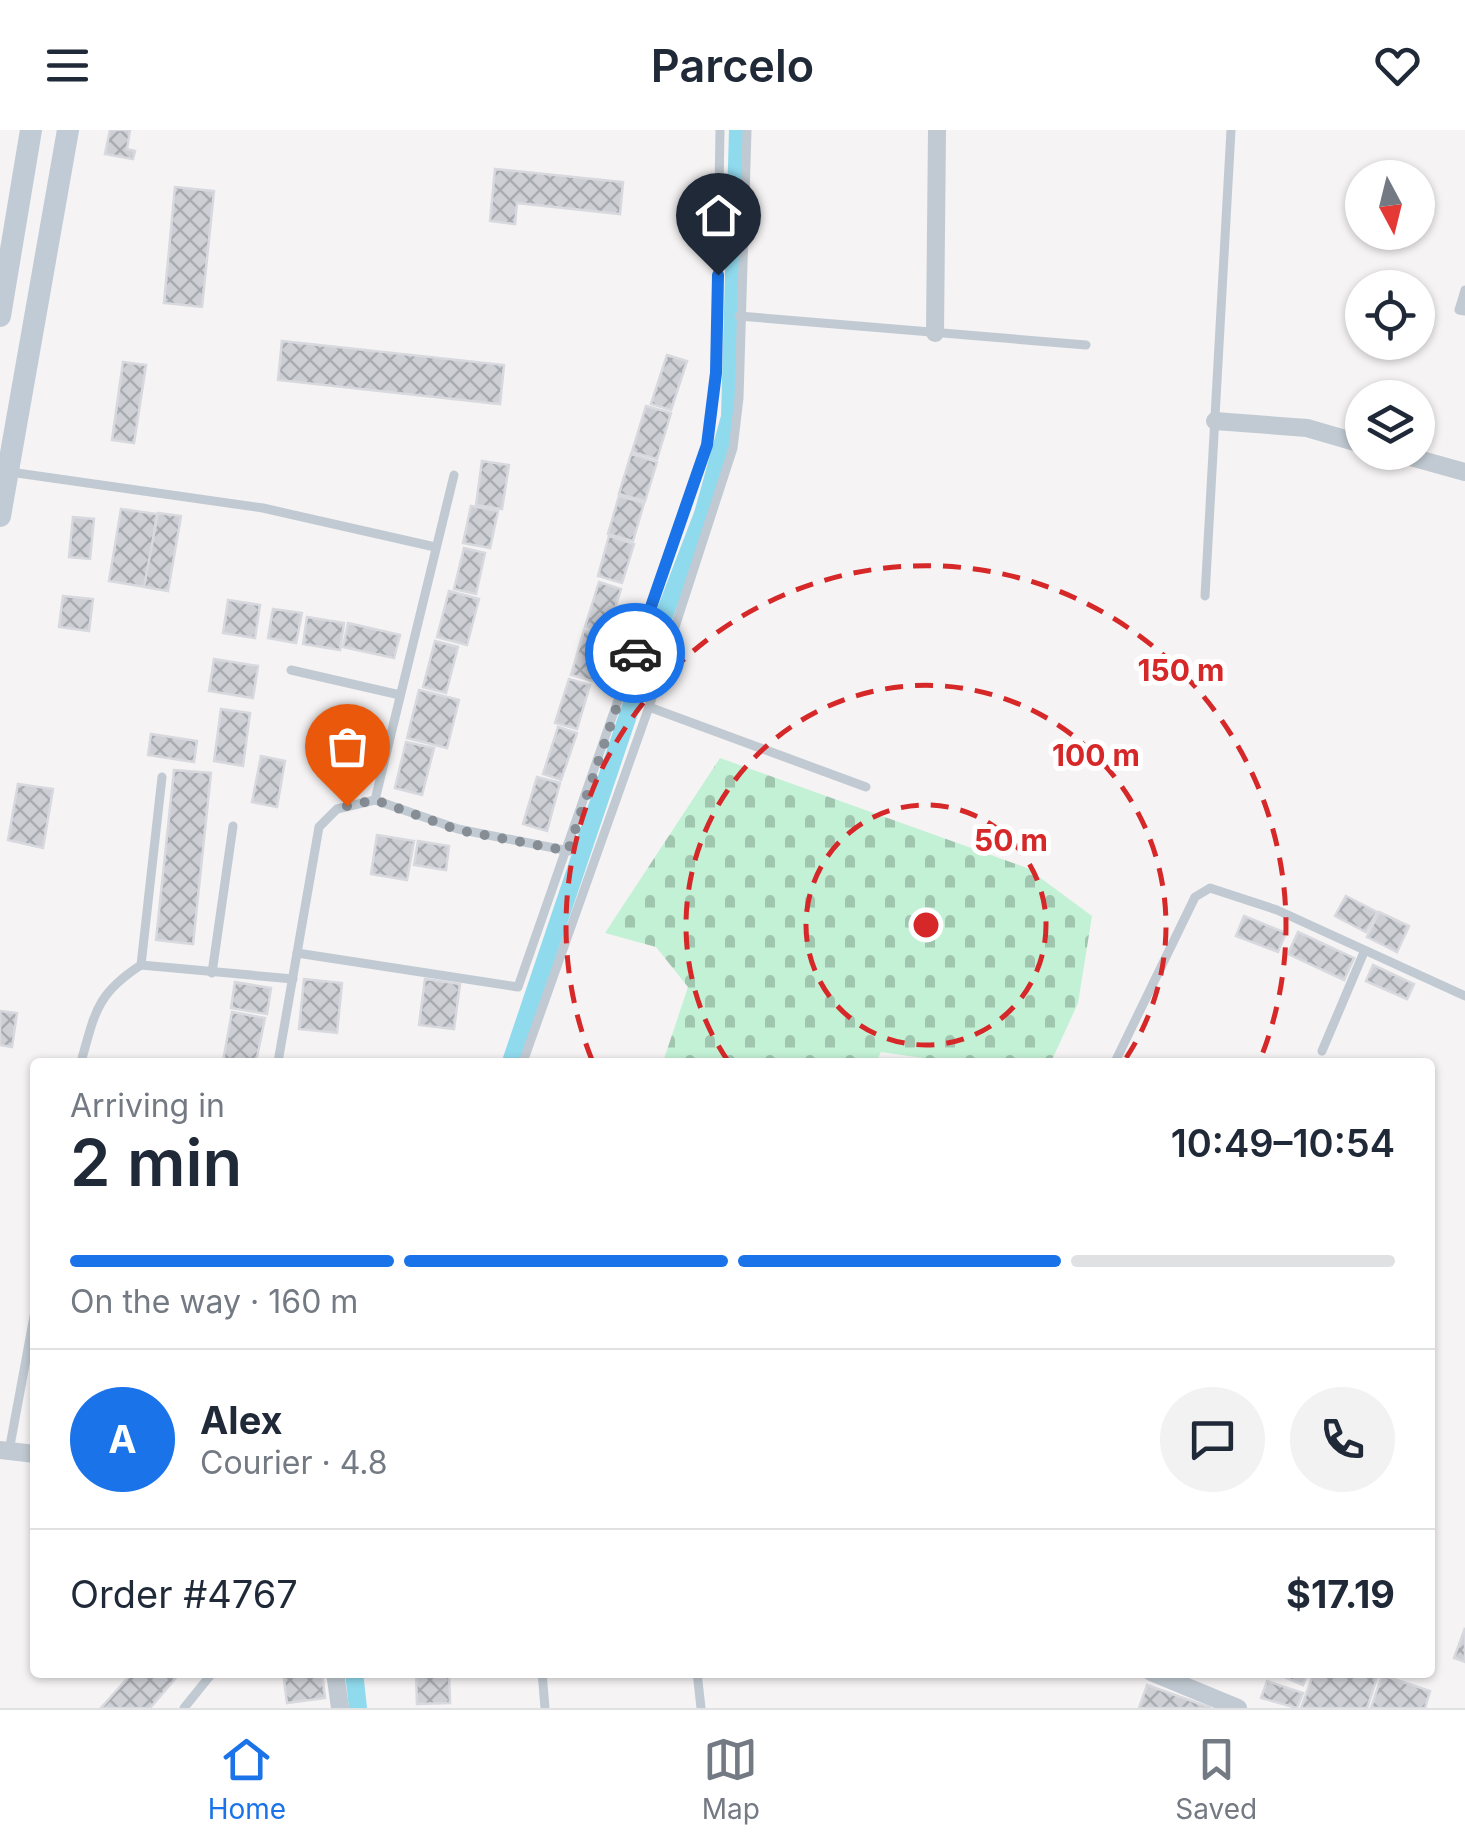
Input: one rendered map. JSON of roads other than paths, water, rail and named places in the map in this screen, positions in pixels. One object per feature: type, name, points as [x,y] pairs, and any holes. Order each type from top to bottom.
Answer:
[{"type":"main road","points":[[0,316],[9,211],[31,130]]},
{"type":"main road","points":[[0,516],[8,472],[9,410],[68,130]]},
{"type":"street","points":[[935,333],[937,130]]},
{"type":"street","points":[[1215,421],[1307,428],[1345,439]]},
{"type":"street","points":[[1435,464],[1465,472]]},
{"type":"street","points":[[3,1454],[30,1454]]},
{"type":"street","points":[[336,1678],[340,1708]]},
{"type":"street","points":[[1166,1678],[1238,1708]]},
{"type":"lane","points":[[298,953],[518,986],[707,445],[716,373],[720,130]]},
{"type":"lane","points":[[524,1058],[649,707],[733,448],[740,398],[747,130]]},
{"type":"lane","points":[[1205,596],[1231,130]]},
{"type":"lane","points":[[1465,290],[1459,310],[1465,311]]},
{"type":"lane","points":[[740,316],[1086,345]]},
{"type":"lane","points":[[8,472],[263,508],[435,547]]},
{"type":"lane","points":[[375,800],[435,547],[442,538],[454,475]]},
{"type":"lane","points":[[291,670],[400,696]]},
{"type":"lane","points":[[649,707],[866,788]]},
{"type":"lane","points":[[141,965],[162,778]]},
{"type":"lane","points":[[279,1058],[319,827],[337,809],[375,800],[458,830],[568,851]]},
{"type":"lane","points":[[212,973],[233,826]]},
{"type":"lane","points":[[1116,1058],[1194,897],[1210,888],[1277,910],[1465,996]]},
{"type":"lane","points":[[1322,1051],[1364,952]]},
{"type":"lane","points":[[82,1058],[96,1011],[112,984],[141,965],[292,979]]},
{"type":"lane","points":[[3,1454],[30,1333]]},
{"type":"lane","points":[[184,1708],[208,1678]]},
{"type":"lane","points":[[542,1678],[544,1708]]},
{"type":"lane","points":[[698,1678],[701,1708]]},
{"type":"waterway","points":[[512,1058],[645,665],[703,514],[730,417],[738,130]]},
{"type":"waterway","points":[[355,1678],[358,1708]]}]
